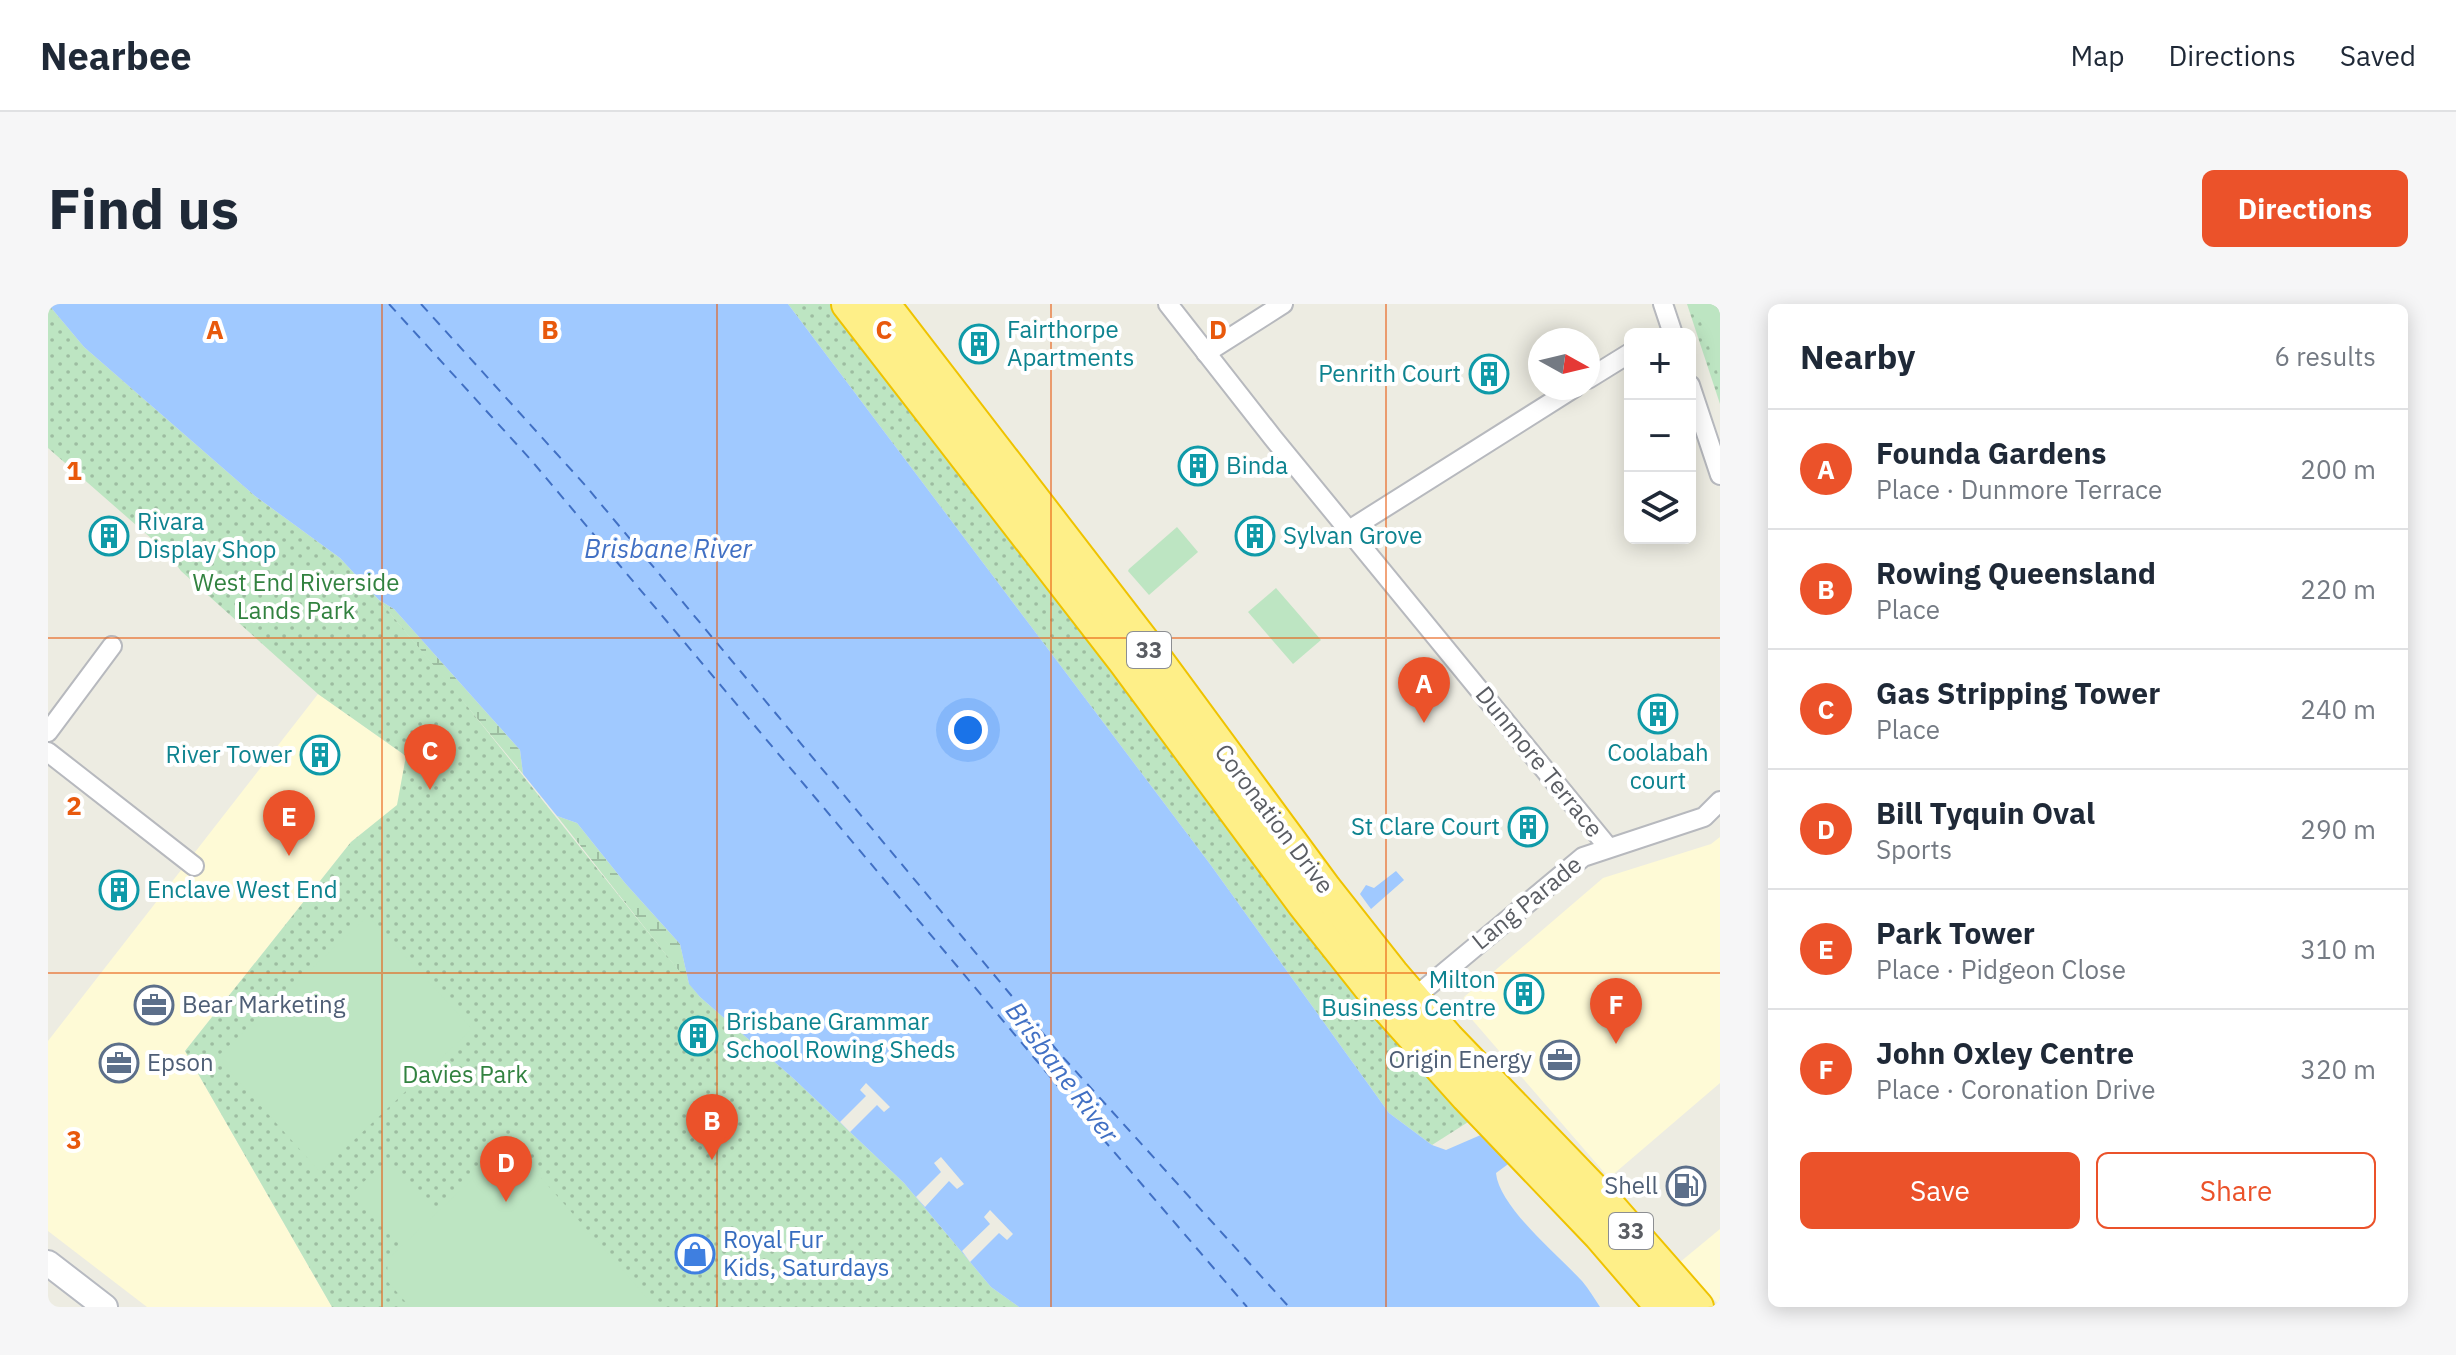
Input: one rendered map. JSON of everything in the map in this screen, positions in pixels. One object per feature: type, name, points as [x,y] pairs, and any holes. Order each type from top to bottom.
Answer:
[{"type":"highway","name":"Coronation Drive","points":[[848,304],[1126,663],[1304,904],[1550,1163],[1600,1235],[1662,1307]]},
{"type":"highway","name":"Coronation Drive","points":[[883,304],[1147,647],[1325,889],[1403,1007]]},
{"type":"highway","name":"Coronation Drive","points":[[1550,1163],[1606,1203],[1697,1307]]},
{"type":"street","name":"Dunmore Terrace","points":[[1168,304],[1608,847]]},
{"type":"street","points":[[1206,353],[1283,304]]},
{"type":"street","points":[[1663,304],[1667,328]]},
{"type":"street","points":[[1600,372],[1624,357]]},
{"type":"street","points":[[1349,530],[1555,400]]},
{"type":"street","points":[[1695,400],[1720,475]]},
{"type":"street","points":[[48,732],[112,646]]},
{"type":"street","points":[[48,752],[194,866]]},
{"type":"street","name":"Lang Parade","points":[[1403,1007],[1574,863],[1608,847],[1704,817],[1720,801]]},
{"type":"street","points":[[48,1263],[105,1307]]},
{"type":"shaded area","points":[[318,694],[406,756],[398,805],[351,842],[185,1051],[332,1307],[147,1307],[48,1231],[48,1041]]},
{"type":"shaded area","points":[[1720,837],[1720,1083],[1609,1178],[1462,1008],[1464,997],[1603,878],[1711,844]]},
{"type":"shaded area","points":[[1720,1229],[1720,1306],[1680,1262]]},
{"type":"green space","name":"Davies Park","points":[[48,304],[84,347],[255,496],[340,558],[451,686],[700,997],[794,1079],[904,1183],[991,1287],[1019,1307],[332,1307],[185,1051],[351,842],[397,805],[406,756],[318,694],[181,571],[168,553],[48,448]]},
{"type":"green space","points":[[788,304],[833,304],[1407,1056],[1476,1117],[1432,1145],[1389,1113],[1210,864]]},
{"type":"green space","points":[[1687,304],[1720,304],[1720,404],[1696,328]]},
{"type":"green space","points":[[1695,304],[1720,304],[1720,380]]},
{"type":"green space","points":[[1177,527],[1198,552],[1149,595],[1128,571]]},
{"type":"green space","points":[[1276,588],[1321,640],[1293,664],[1248,612]]},
{"type":"green space","points":[[379,600],[394,609],[520,750],[523,774]]},
{"type":"green space","points":[[557,816],[577,823],[680,944],[689,984]]},
{"type":"green space","points":[[368,916],[472,1029],[320,1172],[217,1057]]},
{"type":"green space","points":[[499,1154],[521,1155],[655,1307],[410,1307],[388,1282],[387,1260]]},
{"type":"green space","points":[[385,1162],[433,1213],[402,1242],[354,1191]]},
{"type":"water","name":"Brisbane River","points":[[48,304],[788,304],[1210,864],[1389,1113],[1432,1145],[1446,1150],[1483,1134],[1511,1162],[1496,1173],[1507,1201],[1582,1281],[1600,1307],[1019,1307],[991,1287],[904,1183],[794,1079],[700,997],[689,984],[680,944],[577,823],[557,816],[523,774],[520,750],[394,609],[379,600],[340,558],[255,496],[84,347]]},
{"type":"water","points":[[1396,871],[1404,880],[1371,909],[1360,894],[1366,885],[1374,888]]},
{"type":"pier","points":[[866,1083],[890,1107],[884,1112],[877,1105],[850,1132],[840,1122],[866,1096],[860,1090]]},
{"type":"pier","points":[[941,1157],[964,1184],[957,1189],[949,1181],[925,1207],[916,1197],[941,1172],[934,1163]]},
{"type":"pier","points":[[990,1210],[1013,1234],[1007,1240],[999,1233],[970,1262],[962,1251],[990,1224],[984,1217]]},
{"type":"ferry route","points":[[389,304],[531,460],[1247,1307]]},
{"type":"ferry route","points":[[421,304],[585,485],[1061,1055],[1289,1307]]},
{"type":"place","name":"Fairthorpe Apartments","points":[[979,344]]},
{"type":"place","name":"Penrith Court","points":[[1489,374]]},
{"type":"place","name":"Binda","points":[[1198,466]]},
{"type":"place","name":"Rivara Display Shop","points":[[109,536]]},
{"type":"place","name":"Sylvan Grove","points":[[1255,536]]},
{"type":"place","name":"Coolabah court","points":[[1658,714]]},
{"type":"place","name":"Founda Gardens","points":[[1424,723]]},
{"type":"place","name":"River Tower","points":[[320,755]]},
{"type":"place","name":"Gas Stripping Tower","points":[[430,790]]},
{"type":"place","name":"St Clare Court","points":[[1528,827]]},
{"type":"place","name":"Park Tower","points":[[289,856]]},
{"type":"place","name":"Enclave West End","points":[[119,890]]},
{"type":"place","name":"Milton Business Centre","points":[[1524,994]]},
{"type":"place","name":"Bear Marketing","points":[[154,1005]]},
{"type":"place","name":"Brisbane Grammar School Rowing Sheds","points":[[698,1036]]},
{"type":"place","name":"John Oxley Centre","points":[[1616,1044]]},
{"type":"place","name":"Origin Energy","points":[[1560,1060]]},
{"type":"place","name":"Epson","points":[[119,1063]]},
{"type":"place","name":"Rowing Queensland","points":[[712,1160]]},
{"type":"place","name":"Shell","points":[[1686,1186]]},
{"type":"place","name":"Bill Tyquin Oval","points":[[506,1202]]},
{"type":"place","name":"Royal Fur Kids, Saturdays","points":[[695,1254]]},
{"type":"park label","name":"West End Riverside Lands Park","points":[[296,597]]}]
